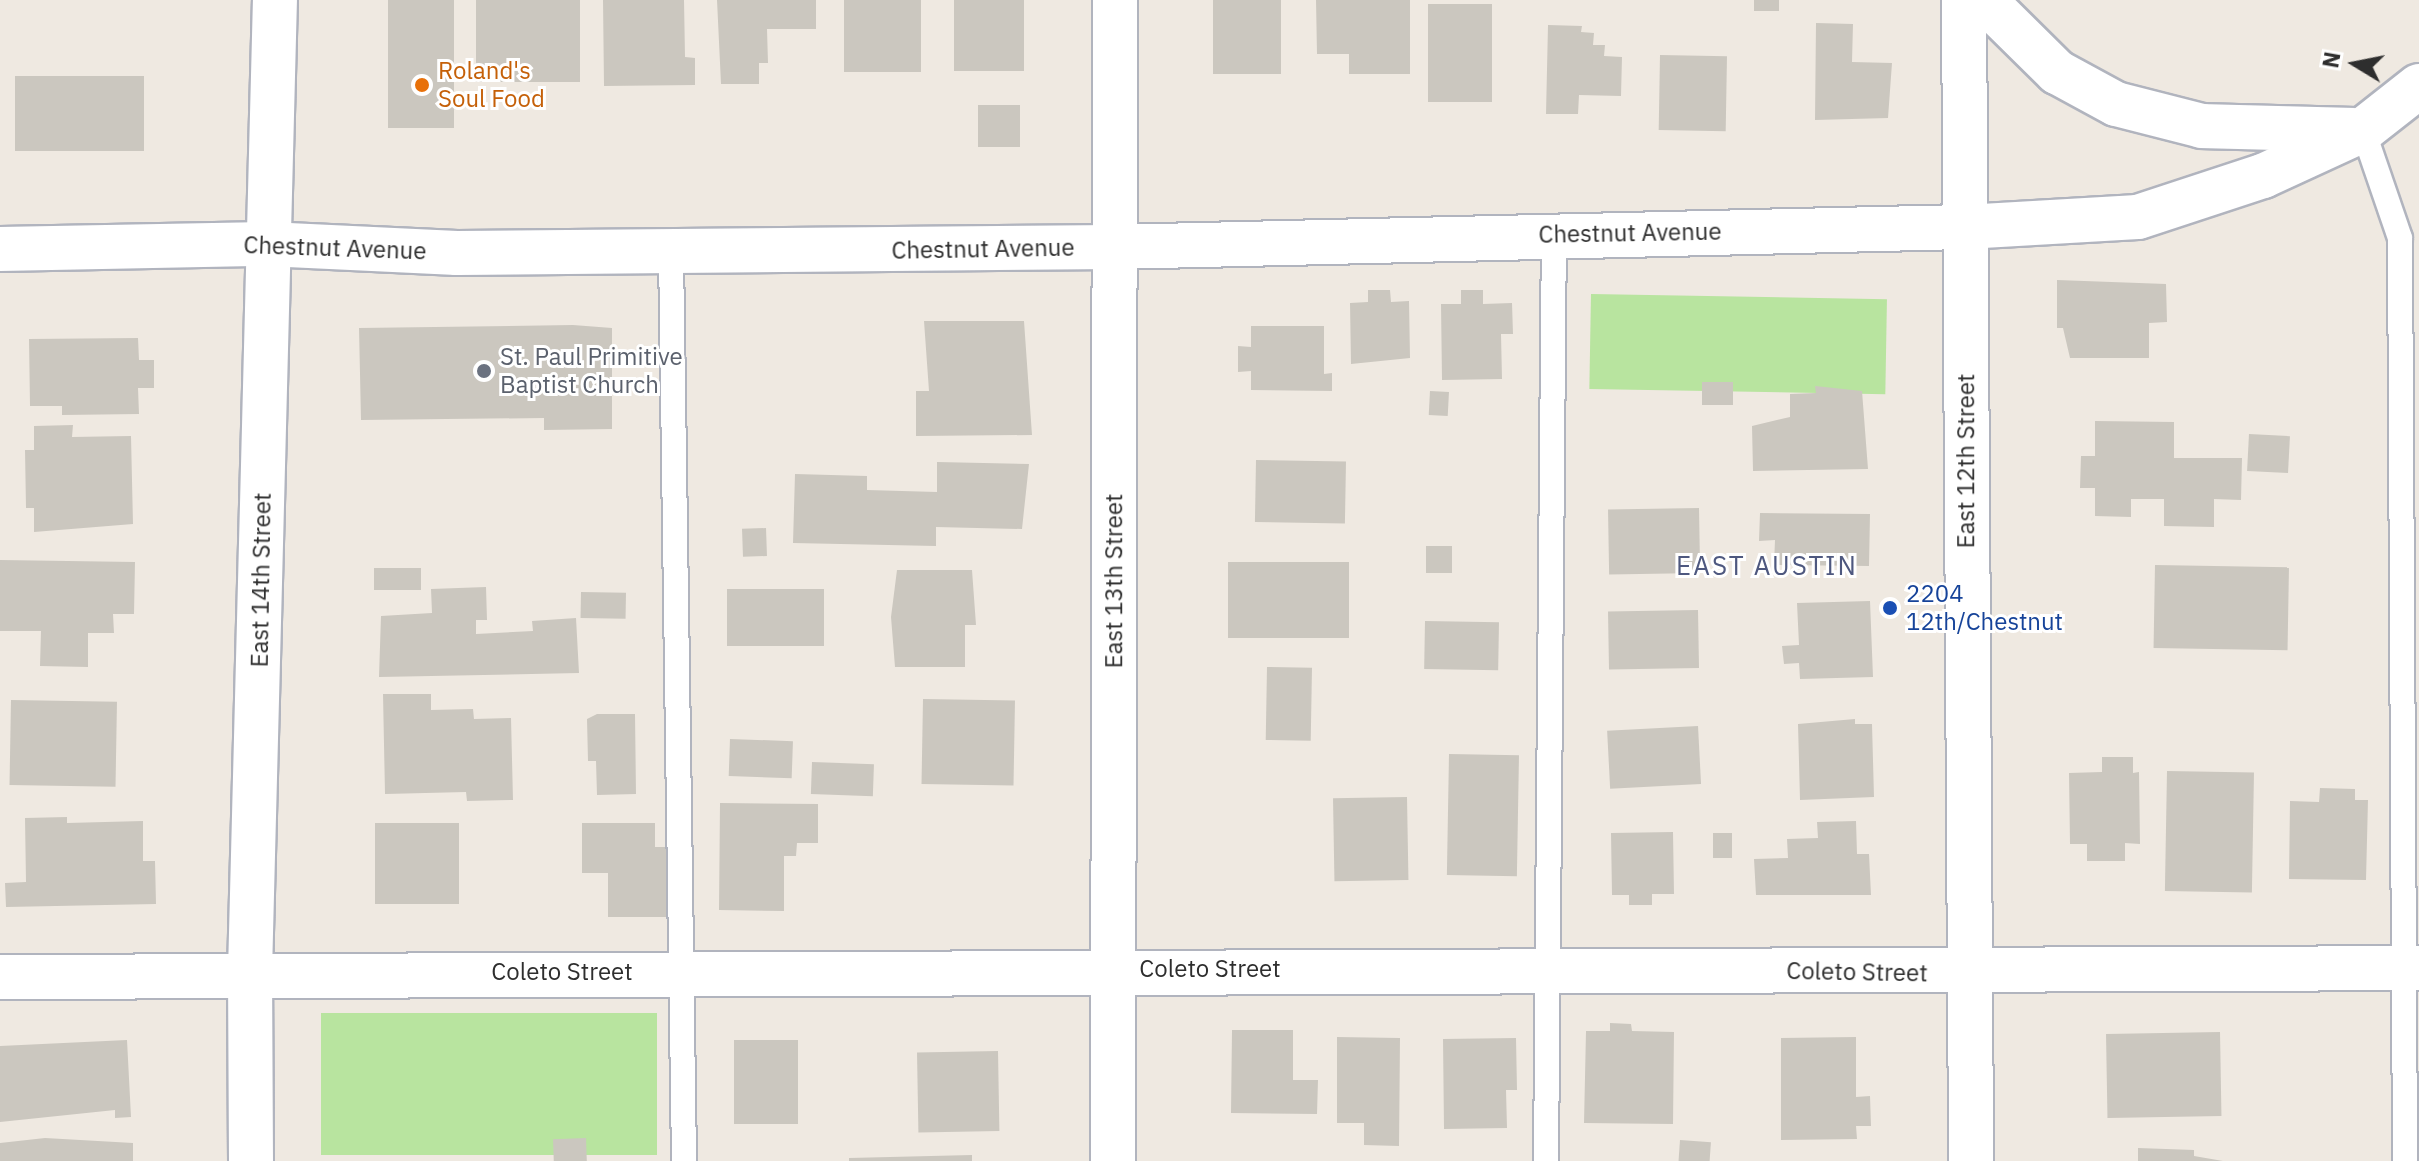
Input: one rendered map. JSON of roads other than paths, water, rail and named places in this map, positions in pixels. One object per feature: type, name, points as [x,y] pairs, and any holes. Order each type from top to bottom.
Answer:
[{"type":"street","name":"East 14th Street","points":[[251,1161],[250,972],[275,0]]},
{"type":"street","name":"East 13th Street","points":[[1113,1161],[1115,0]]},
{"type":"street","name":"East 12th Street","points":[[1964,0],[1971,1161]]},
{"type":"street","points":[[1984,0],[2057,72],[2116,104],[2202,126],[2363,130]]},
{"type":"street","name":"Chestnut Avenue","points":[[0,249],[267,244],[457,253],[1115,247],[1554,234],[1965,227],[2138,217],[2263,176],[2363,130],[2419,86]]},
{"type":"street","name":"Coleto Street","points":[[0,977],[250,972],[1547,968],[1970,973],[2412,968]]},
{"type":"lane","points":[[2363,130],[2400,238],[2412,968],[2405,1161]]},
{"type":"lane","points":[[1546,1161],[1554,234]]},
{"type":"lane","points":[[671,252],[684,1161]]},
{"type":"place","name":"Roland's Soul Food","points":[[422,85]]},
{"type":"place","name":"St. Paul Primitive Baptist Church","points":[[484,371]]},
{"type":"place","name":"2204 12th/Chestnut","points":[[1890,608]]},
{"type":"district","name":"EAST AUSTIN","points":[[1767,566]]}]
